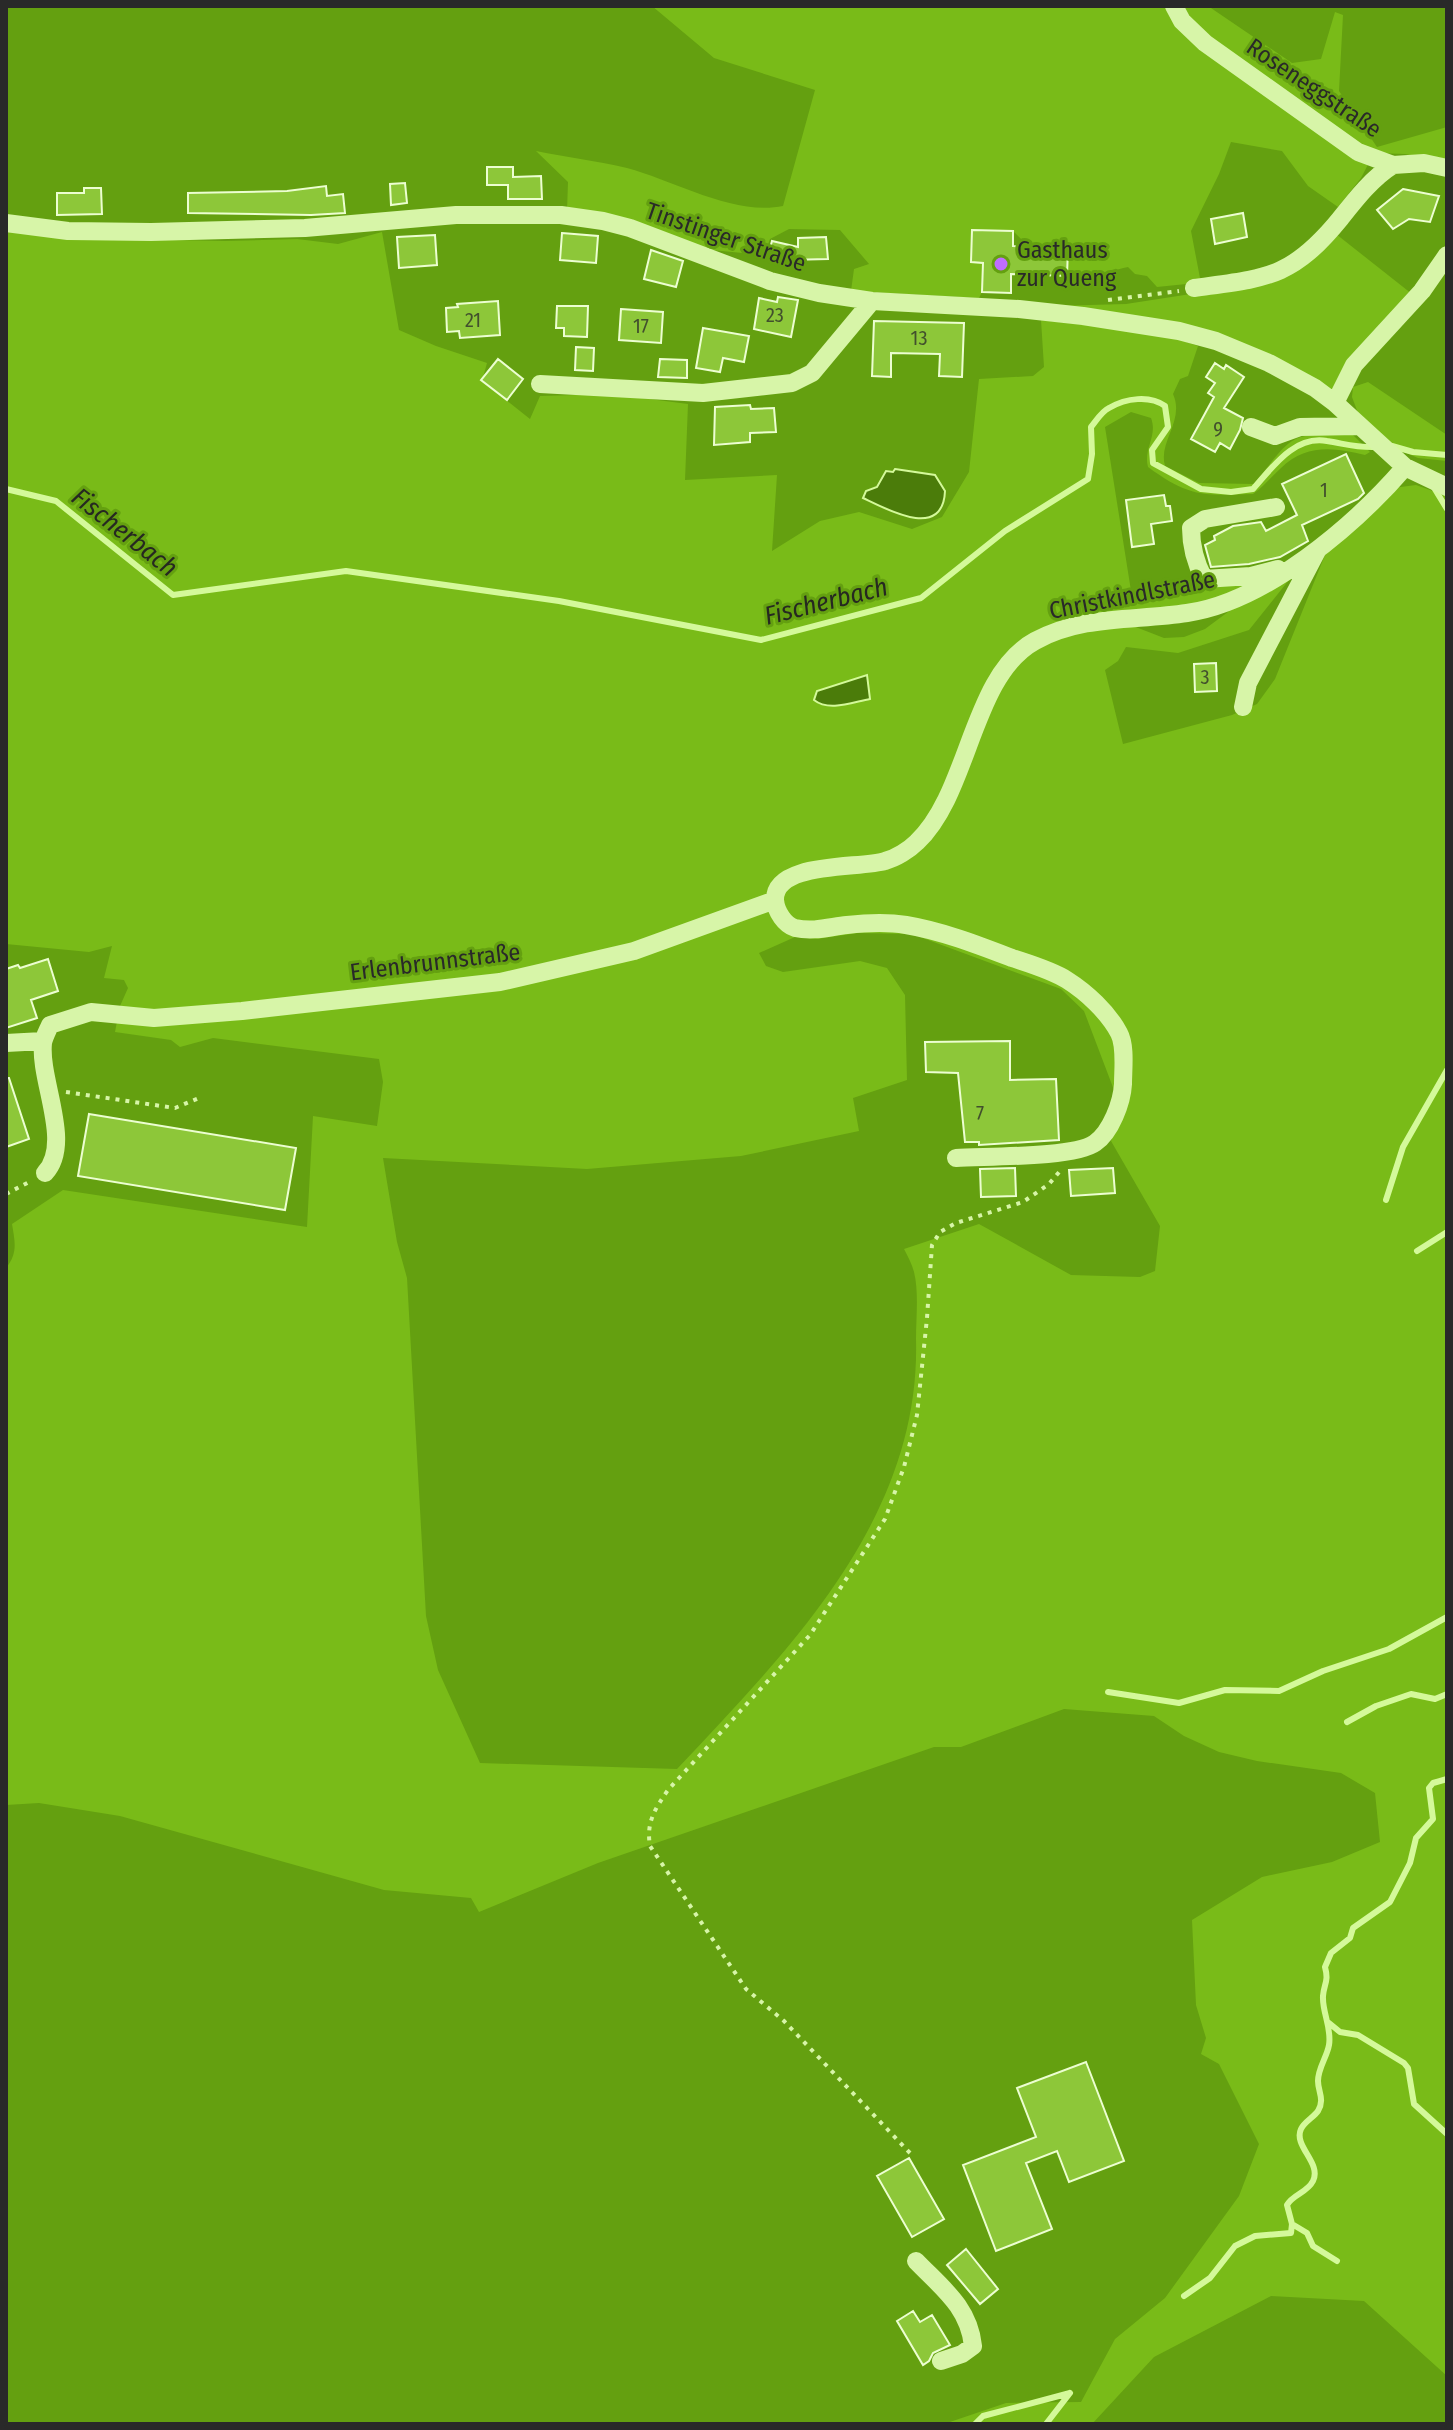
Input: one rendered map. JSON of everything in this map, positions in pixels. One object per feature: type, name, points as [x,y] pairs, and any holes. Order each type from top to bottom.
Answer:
[{"type":"street","name":"Roseneggstraße","points":[[1174,6],[1182,21],[1205,43],[1358,152],[1393,165],[1424,163],[1447,168]]},
{"type":"street","points":[[1194,288],[1253,281],[1289,268],[1317,246],[1378,176],[1393,165]]},
{"type":"street","name":"Tinstinger Straße","points":[[6,223],[68,231],[151,232],[305,228],[456,215],[561,215],[603,221],[630,228],[770,281],[819,293],[872,301],[1019,309],[1179,331],[1216,341],[1305,382],[1335,403],[1398,462]]},
{"type":"street","points":[[1335,403],[1354,365],[1422,291],[1447,255]]},
{"type":"street","points":[[540,384],[703,393],[792,383],[812,373],[872,301]]},
{"type":"street","points":[[1251,427],[1275,436],[1300,427],[1362,429]]},
{"type":"street","points":[[1398,462],[1443,480]]},
{"type":"street","name":"Christkindlstraße","points":[[775,900],[778,888],[791,876],[820,867],[854,867],[888,860],[913,846],[930,830],[943,807],[998,679],[1014,654],[1036,640],[1068,627],[1127,617],[1189,613],[1247,595],[1318,549],[1398,462]]},
{"type":"street","points":[[1276,507],[1205,519],[1191,528],[1191,543],[1198,567],[1204,579],[1251,576],[1296,564]]},
{"type":"street","points":[[1243,707],[1248,683],[1318,549]]},
{"type":"street","points":[[775,900],[781,917],[790,927],[812,931],[849,924],[905,925],[973,943],[1037,967],[1067,980],[1095,1001],[1120,1034],[1122,1094],[1110,1125],[1096,1143],[1077,1150],[956,1158]]},
{"type":"street","name":"Erlenbrunnstraße","points":[[43,1041],[50,1025],[91,1012],[154,1018],[500,982],[634,951],[775,900]]},
{"type":"street","points":[[6,1043],[43,1041],[56,1156],[45,1173]]},
{"type":"street","points":[[916,2261],[963,2310],[972,2333],[973,2346],[962,2354],[941,2361]]},
{"type":"path","points":[[48,1090],[175,1108],[199,1098]]},
{"type":"path","points":[[910,2153],[784,2021],[746,1989],[650,1846],[647,1829],[652,1814],[668,1790],[810,1635],[885,1519],[904,1467],[917,1415],[932,1245],[940,1232],[956,1223],[1023,1202],[1049,1184],[1077,1150]]},
{"type":"path","points":[[6,1194],[45,1173]]},
{"type":"shaded area","points":[[652,6],[1208,6],[1292,63],[1321,59],[1335,12],[1343,15],[1339,91],[1377,147],[1447,127],[1447,163],[1405,154],[1374,153],[1361,178],[1338,207],[1308,186],[1282,151],[1231,142],[1191,231],[1200,278],[1196,283],[1157,287],[1147,276],[1135,274],[1128,267],[1072,277],[1053,268],[1013,231],[972,230],[971,262],[983,263],[979,298],[851,291],[854,269],[869,264],[840,230],[789,229],[770,239],[764,255],[711,250],[567,211],[568,182],[536,151],[627,168],[725,202],[764,208],[783,206],[815,90],[714,58]]},
{"type":"shaded area","points":[[6,231],[68,238],[297,239],[338,244],[382,232],[399,330],[487,363],[482,381],[530,419],[540,396],[611,394],[688,404],[685,480],[777,475],[772,551],[820,521],[859,512],[912,529],[942,517],[969,472],[979,379],[1033,376],[1044,367],[1041,320],[1160,333],[1198,346],[1188,376],[1180,379],[1173,394],[1176,413],[1165,448],[1165,466],[1199,483],[1254,484],[1285,447],[1302,437],[1351,433],[1370,452],[1365,455],[1331,449],[1310,451],[1290,460],[1253,494],[1209,494],[1186,489],[1148,467],[1147,454],[1153,431],[1151,418],[1131,412],[1105,427],[1132,597],[1193,589],[1193,583],[1264,577],[1222,596],[1128,624],[1164,638],[1184,637],[1205,629],[1236,606],[1289,580],[1249,630],[1178,653],[1126,647],[1118,661],[1105,670],[1123,744],[1232,715],[1257,704],[1275,679],[1325,555],[1393,488],[1416,485],[1447,496],[1447,2376],[1364,2301],[1271,2296],[1154,2357],[1092,2424],[944,2424],[1006,2403],[1081,2402],[1115,2339],[1165,2298],[1239,2196],[1259,2144],[1219,2064],[1201,2054],[1206,2038],[1196,2005],[1192,1920],[1262,1877],[1332,1862],[1380,1842],[1375,1793],[1341,1773],[1257,1761],[1219,1752],[1184,1736],[1154,1716],[1064,1709],[961,1747],[934,1747],[598,1863],[479,1912],[471,1898],[384,1890],[120,1816],[39,1803],[6,1805],[6,1268],[14,1252],[12,1224],[63,1190],[307,1227],[313,1116],[377,1126],[383,1082],[379,1059],[213,1038],[180,1047],[171,1040],[115,1032],[120,1006],[128,988],[124,980],[104,978],[112,946],[89,952],[6,944]],"holes":[[[858,933],[912,934],[1061,989],[1084,1011],[1114,1090],[1125,1104],[1111,1141],[1160,1226],[1155,1271],[1140,1277],[1071,1275],[979,1224],[904,1249],[916,1280],[916,1339],[912,1404],[897,1464],[873,1521],[841,1575],[804,1627],[677,1769],[480,1763],[438,1670],[426,1616],[407,1278],[397,1242],[383,1158],[587,1169],[741,1156],[859,1131],[853,1098],[907,1080],[905,995],[887,968],[860,961],[783,972],[766,966],[759,953],[795,937],[817,939]]]},
{"type":"shaded area","points":[[1336,234],[1412,294],[1335,389],[1329,390],[1303,372],[1052,306],[1126,304],[1262,283]]},
{"type":"shaded area","points":[[1368,382],[1447,435],[1447,461],[1418,458],[1397,449],[1358,413],[1352,397],[1353,387]]},
{"type":"shaded area","points":[[895,469],[935,475],[945,491],[942,506],[935,515],[924,518],[899,514],[863,498],[866,491],[877,487],[886,471],[893,472]]},
{"type":"shaded area","points":[[867,675],[870,699],[834,706],[814,700],[817,691]]},
{"type":"building","points":[[487,167],[513,167],[513,177],[541,176],[542,199],[508,199],[508,185],[487,185]]},
{"type":"building","points":[[405,183],[407,203],[391,205],[390,184]]},
{"type":"building","points":[[326,186],[327,196],[343,194],[345,213],[188,213],[188,193],[287,191]]},
{"type":"building","points":[[84,188],[101,188],[102,214],[57,215],[57,193],[84,193]]},
{"type":"building","points":[[1403,189],[1439,196],[1430,222],[1409,219],[1393,229],[1377,210]]},
{"type":"building","points":[[1243,213],[1247,237],[1215,244],[1211,219]]},
{"type":"building","points":[[972,230],[1013,231],[1013,246],[1068,248],[1067,276],[1011,274],[1011,293],[982,292],[983,263],[971,262]]},
{"type":"building","points":[[562,233],[598,236],[596,263],[560,260]]},
{"type":"building","points":[[435,235],[437,265],[399,268],[397,237]]},
{"type":"building","points":[[826,237],[828,259],[786,260],[768,256],[772,241],[798,247],[798,238]]},
{"type":"building","points":[[651,250],[683,261],[676,287],[644,279]]},
{"type":"building","points":[[778,297],[798,300],[791,337],[754,329],[759,298],[777,302]]},
{"type":"building","points":[[498,301],[500,335],[460,338],[459,331],[447,332],[446,308],[458,307],[457,304]]},
{"type":"building","points":[[557,306],[588,306],[587,337],[564,336],[564,328],[556,328]]},
{"type":"building","points":[[621,309],[663,312],[661,343],[619,340]]},
{"type":"building","points":[[874,321],[964,323],[962,377],[939,376],[940,354],[891,353],[891,377],[872,376]]},
{"type":"building","points":[[703,328],[749,336],[744,362],[723,358],[720,372],[696,368]]},
{"type":"building","points":[[576,347],[594,348],[593,371],[575,370]]},
{"type":"building","points":[[498,359],[523,379],[507,400],[481,380]]},
{"type":"building","points":[[660,359],[687,360],[687,378],[658,377]]},
{"type":"building","points":[[1215,363],[1224,369],[1226,365],[1244,377],[1224,408],[1243,418],[1240,430],[1230,449],[1220,443],[1215,452],[1191,439],[1214,397],[1208,393],[1215,383],[1206,377]]},
{"type":"building","points":[[750,405],[751,409],[774,408],[776,432],[750,433],[750,442],[714,445],[715,407]]},
{"type":"building","points":[[1346,454],[1364,493],[1358,499],[1302,525],[1308,541],[1280,557],[1249,564],[1211,567],[1205,545],[1215,540],[1214,536],[1233,526],[1261,522],[1266,531],[1297,515],[1282,484]]},
{"type":"building","points":[[1164,495],[1166,506],[1170,506],[1172,521],[1151,524],[1154,544],[1132,547],[1126,500]]},
{"type":"building","points":[[1216,663],[1217,691],[1195,692],[1194,664]]},
{"type":"building","points":[[48,959],[58,991],[31,1000],[37,1018],[6,1028],[6,969]]},
{"type":"building","points":[[1010,1041],[1010,1080],[1056,1079],[1059,1140],[979,1145],[979,1142],[965,1142],[958,1073],[926,1072],[925,1042]]},
{"type":"building","points":[[6,1078],[9,1078],[29,1139],[6,1147]]},
{"type":"building","points":[[89,1114],[296,1148],[285,1210],[78,1176]]},
{"type":"building","points":[[1015,1168],[1016,1196],[981,1197],[980,1169]]},
{"type":"building","points":[[1113,1168],[1115,1193],[1071,1196],[1069,1170]]},
{"type":"building","points":[[1086,2062],[1124,2161],[1069,2182],[1057,2151],[1026,2163],[1052,2229],[996,2251],[963,2165],[1036,2137],[1017,2088]]},
{"type":"building","points":[[909,2158],[944,2219],[912,2237],[877,2176]]},
{"type":"building","points":[[966,2249],[998,2289],[980,2304],[947,2265]]},
{"type":"building","points":[[913,2311],[920,2322],[932,2315],[950,2345],[933,2353],[923,2365],[897,2321]]},
{"type":"waterway","name":"Fischerbach","points":[[6,489],[56,501],[173,595],[346,571],[559,601],[761,640],[921,598],[1005,531],[1088,479],[1092,454],[1091,427],[1106,409],[1123,402],[1145,399],[1165,406],[1168,427],[1152,450],[1153,463],[1201,489],[1231,492],[1253,489],[1285,455],[1315,440],[1377,447]]},
{"type":"waterway","name":"Fischerbach","points":[[1392,446],[1413,452],[1447,455]]},
{"type":"waterway","points":[[1433,486],[1447,509]]},
{"type":"waterway","points":[[1386,1200],[1403,1147],[1447,1070]]},
{"type":"waterway","points":[[1417,1251],[1447,1232]]},
{"type":"waterway","points":[[1108,1692],[1179,1703],[1225,1690],[1279,1691],[1323,1671],[1389,1649],[1447,1617]]},
{"type":"waterway","points":[[1347,1722],[1376,1706],[1411,1694],[1435,1699],[1447,1694]]},
{"type":"waterway","points":[[1184,2296],[1210,2278],[1235,2246],[1255,2236],[1291,2233],[1287,2205],[1310,2185],[1315,2174],[1300,2135],[1302,2126],[1318,2111],[1321,2103],[1318,2076],[1330,2039],[1323,2002],[1325,1967],[1331,1953],[1350,1938],[1353,1928],[1390,1902],[1410,1863],[1416,1838],[1433,1819],[1429,1788],[1433,1783],[1447,1779]]},
{"type":"waterway","points":[[1329,2023],[1340,2032],[1358,2035],[1404,2063],[1408,2068],[1414,2104],[1447,2134]]},
{"type":"waterway","points":[[1292,2224],[1307,2233],[1313,2246],[1337,2261]]},
{"type":"waterway","points":[[975,2424],[983,2416],[1070,2393]]},
{"type":"waterway","points":[[1046,2424],[1070,2393]]},
{"type":"place","name":"Gasthaus zur Queng","points":[[1001,264]]}]
